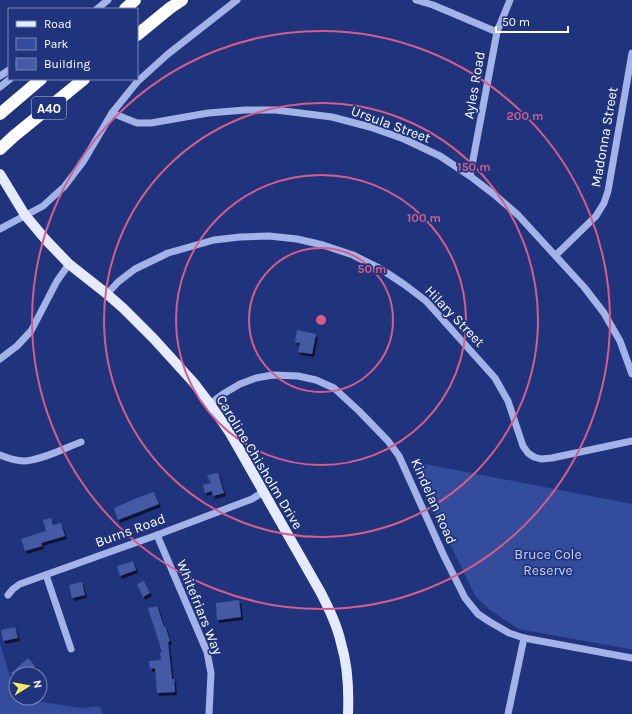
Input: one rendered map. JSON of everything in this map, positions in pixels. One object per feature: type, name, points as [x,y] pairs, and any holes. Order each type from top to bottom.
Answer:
[{"type":"highway","points":[[125,8],[135,0]]},
{"type":"highway","points":[[138,34],[182,0]]},
{"type":"highway","name":"A40","points":[[0,114],[40,80]]},
{"type":"highway","name":"A40","points":[[0,149],[83,80]]},
{"type":"main road","name":"Caroline Chisholm Drive","points":[[0,174],[25,215],[46,240],[69,264],[123,308],[166,352],[190,378],[230,433],[321,593],[332,617],[342,643],[347,669],[349,696],[348,714]]},
{"type":"street","points":[[98,8],[108,0]]},
{"type":"street","points":[[0,230],[43,206],[64,187],[83,162],[112,113],[137,82],[168,54],[237,0]]},
{"type":"street","points":[[416,0],[497,32]]},
{"type":"street","name":"Ayles Road","points":[[470,176],[497,32],[510,0]]},
{"type":"street","name":"Madonna Street","points":[[556,255],[596,216],[604,203],[608,191],[631,66],[632,53]]},
{"type":"street","points":[[0,87],[9,80]]},
{"type":"street","name":"Ursula Street","points":[[112,113],[137,123],[151,123],[208,113],[246,110],[276,110],[332,117],[370,127],[404,139],[440,156],[470,176],[518,214],[556,255],[604,312],[620,340],[632,374]]},
{"type":"street","name":"Hilary Street","points":[[107,294],[118,282],[134,269],[168,253],[214,240],[240,236],[269,236],[297,239],[323,245],[353,255],[381,269],[426,301],[495,378],[508,401],[523,446],[528,453],[534,457],[541,459],[552,458],[632,441]]},
{"type":"street","points":[[0,359],[18,346],[31,331],[57,281],[69,264]]},
{"type":"street","name":"Kindelan Road","points":[[210,404],[240,384],[256,378],[273,375],[298,376],[316,380],[334,388],[388,441],[399,456],[444,556],[466,598],[478,614],[509,633],[524,638],[632,658]]},
{"type":"street","points":[[0,455],[14,460],[24,461],[35,459],[81,442]]},
{"type":"street","name":"Burns Road","points":[[8,595],[20,584],[252,499],[263,492]]},
{"type":"street","name":"Whitefriars Way","points":[[156,535],[207,652],[210,673],[210,714]]},
{"type":"street","points":[[46,575],[72,649]]},
{"type":"street","points":[[508,714],[524,638]]},
{"type":"green space","name":"Bruce Cole Reserve","points":[[409,461],[632,504],[632,649],[518,629],[489,609],[476,597]]},
{"type":"green space","points":[[0,643],[8,670],[8,706],[48,706],[48,703],[82,708],[99,706],[103,714],[0,714]]},
{"type":"building","points":[[297,330],[316,334],[312,354],[298,352],[300,343],[295,342]]},
{"type":"building","points":[[218,473],[224,493],[213,496],[212,491],[205,493],[203,485],[211,483],[207,475]]},
{"type":"building","points":[[154,492],[159,504],[118,520],[114,508]]},
{"type":"building","points":[[51,518],[53,525],[61,523],[65,536],[41,543],[42,546],[25,551],[21,539],[46,531],[43,520]]},
{"type":"building","points":[[133,561],[136,570],[120,576],[117,566]]},
{"type":"building","points":[[144,581],[150,593],[143,597],[137,584]]},
{"type":"building","points":[[82,582],[85,595],[72,598],[69,585]]},
{"type":"building","points":[[239,600],[241,617],[217,620],[216,603]]},
{"type":"building","points":[[157,606],[170,641],[168,642],[175,692],[157,693],[155,668],[150,669],[149,661],[161,660],[160,653],[162,652],[148,608]]},
{"type":"building","points":[[15,627],[18,638],[3,641],[1,630]]},
{"type":"building","points":[[28,658],[35,666],[19,666]]}]
